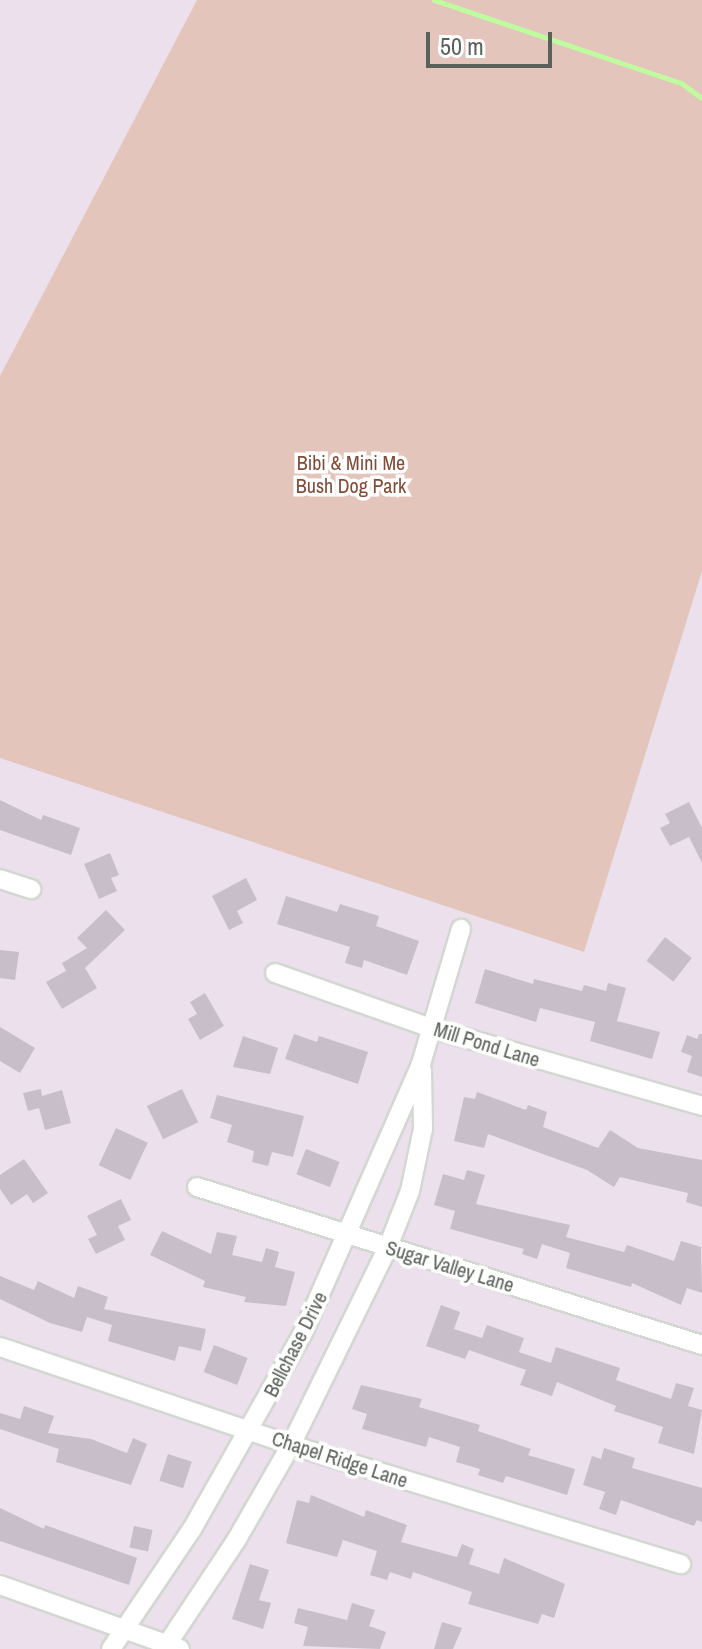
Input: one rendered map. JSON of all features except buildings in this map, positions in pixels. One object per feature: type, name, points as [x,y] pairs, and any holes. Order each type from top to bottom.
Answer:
[{"type":"street","points":[[0,879],[31,889]]},
{"type":"street","name":"Bellchase Drive","points":[[111,1649],[251,1430],[348,1234],[434,1029],[461,929]]},
{"type":"street","name":"Mill Pond Lane","points":[[275,973],[434,1029],[702,1106]]},
{"type":"street","name":"Bellchase Drive","points":[[170,1648],[291,1445],[388,1247],[410,1191],[423,1129],[421,1064]]},
{"type":"street","name":"Sugar Valley Lane","points":[[197,1187],[702,1345]]},
{"type":"street","name":"Chapel Ridge Lane","points":[[0,1347],[291,1445],[681,1564]]},
{"type":"street","points":[[0,1585],[170,1648]]},
{"type":"green space","name":"Bibi & Mini Me Bush Dog Park","points":[[197,0],[702,0],[702,571],[584,952],[0,758],[0,376]]},
{"type":"waterway","points":[[434,0],[681,83],[702,98]]}]
